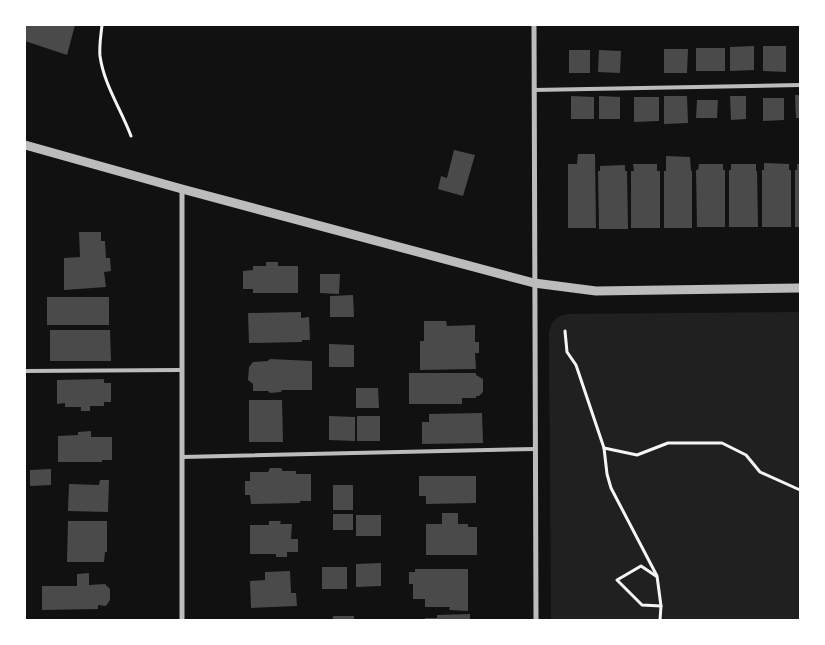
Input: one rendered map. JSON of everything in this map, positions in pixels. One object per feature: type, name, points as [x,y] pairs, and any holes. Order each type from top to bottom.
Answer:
[{"type":"street","points":[[534,25],[536,620]]},
{"type":"street","points":[[25,144],[182,189],[534,283],[596,291],[800,288]]},
{"type":"street","points":[[182,189],[182,620]]},
{"type":"lane","points":[[534,90],[800,85]]},
{"type":"lane","points":[[25,370],[181,370]]},
{"type":"lane","points":[[182,457],[535,449]]},
{"type":"path","points":[[102,25],[100,55],[103,69],[115,103],[131,136]]},
{"type":"path","points":[[565,330],[567,352],[576,365],[604,448],[607,474],[611,488],[657,576],[661,606],[660,620]]},
{"type":"path","points":[[604,448],[637,455],[668,443],[722,443],[746,455],[760,472],[800,490]]},
{"type":"path","points":[[657,576],[641,566],[618,580],[642,606],[661,606]]},
{"type":"shaded area","points":[[800,312],[800,620],[551,620],[549,333],[553,322],[560,316],[568,314]]},
{"type":"building","points":[[25,25],[75,25],[67,55],[25,41]]},
{"type":"building","points":[[754,46],[754,70],[730,71],[730,47]]},
{"type":"building","points":[[763,46],[786,46],[786,72],[763,71]]},
{"type":"building","points":[[696,48],[725,48],[725,71],[696,71]]},
{"type":"building","points":[[664,49],[688,49],[687,73],[664,73]]},
{"type":"building","points":[[569,50],[590,50],[590,73],[569,73]]},
{"type":"building","points":[[599,50],[621,51],[620,73],[598,72]]},
{"type":"building","points":[[795,95],[800,95],[800,118],[796,118]]},
{"type":"building","points":[[571,96],[594,97],[594,119],[571,119]]},
{"type":"building","points":[[599,96],[620,97],[620,119],[599,119]]},
{"type":"building","points":[[664,96],[687,96],[688,123],[664,124]]},
{"type":"building","points":[[730,96],[746,96],[746,119],[731,120]]},
{"type":"building","points":[[634,97],[659,97],[659,121],[634,122]]},
{"type":"building","points":[[763,98],[784,98],[784,120],[763,121]]},
{"type":"building","points":[[697,100],[718,100],[717,118],[696,118]]},
{"type":"building","points":[[454,150],[475,155],[463,196],[438,189],[441,176],[447,178]]},
{"type":"building","points":[[578,154],[595,154],[596,228],[568,228],[568,164],[577,164]]},
{"type":"building","points":[[666,156],[690,157],[692,171],[692,228],[664,228],[664,171],[666,171]]},
{"type":"building","points":[[764,163],[789,164],[789,170],[791,170],[791,227],[762,227],[762,170],[764,170]]},
{"type":"building","points":[[633,164],[657,164],[657,171],[660,171],[660,228],[631,228],[631,171],[634,171]]},
{"type":"building","points":[[699,164],[723,164],[723,170],[725,170],[725,227],[697,227],[696,170],[698,170]]},
{"type":"building","points":[[731,164],[756,164],[758,227],[729,227],[729,170],[731,170]]},
{"type":"building","points":[[797,164],[800,164],[800,227],[795,227],[795,170],[797,170]]},
{"type":"building","points":[[625,165],[625,171],[627,171],[628,229],[599,229],[598,171],[600,171],[600,166]]},
{"type":"building","points":[[79,232],[101,232],[101,241],[105,241],[106,258],[110,258],[111,271],[104,272],[106,287],[64,290],[64,258],[80,257]]},
{"type":"building","points":[[266,262],[278,262],[278,266],[298,266],[298,293],[253,293],[253,289],[243,289],[243,271],[253,270],[253,266],[266,266]]},
{"type":"building","points":[[320,274],[340,274],[339,294],[320,293]]},
{"type":"building","points":[[353,295],[354,317],[330,317],[330,296]]},
{"type":"building","points":[[47,297],[109,297],[109,325],[47,325]]},
{"type":"building","points":[[301,312],[301,318],[309,317],[310,340],[302,340],[302,342],[249,343],[248,313]]},
{"type":"building","points":[[424,321],[446,321],[447,326],[475,325],[475,342],[479,342],[479,353],[475,353],[476,369],[420,370],[420,341],[424,341]]},
{"type":"building","points":[[50,330],[110,330],[111,361],[50,361]]},
{"type":"building","points":[[329,344],[354,345],[354,367],[329,367]]},
{"type":"building","points":[[270,359],[312,361],[312,390],[282,390],[281,392],[270,393],[268,391],[253,391],[253,384],[248,380],[249,367],[253,362],[268,361]]},
{"type":"building","points":[[409,373],[476,373],[476,375],[483,379],[483,392],[476,396],[476,398],[462,398],[462,404],[409,404]]},
{"type":"building","points":[[104,379],[104,383],[111,383],[111,402],[104,402],[104,406],[90,406],[90,411],[81,411],[81,407],[65,407],[65,403],[57,404],[57,380]]},
{"type":"building","points":[[356,388],[378,388],[379,408],[356,408]]},
{"type":"building","points":[[249,400],[282,400],[283,442],[249,442]]},
{"type":"building","points":[[482,413],[483,443],[422,444],[422,422],[429,422],[429,414]]},
{"type":"building","points":[[329,416],[355,417],[355,441],[329,440]]},
{"type":"building","points":[[357,416],[380,416],[380,441],[357,441]]},
{"type":"building","points":[[91,431],[91,437],[112,437],[112,460],[102,460],[102,462],[58,462],[58,436],[78,435],[78,432]]},
{"type":"building","points":[[270,468],[296,471],[296,474],[311,474],[311,501],[251,504],[250,495],[245,495],[245,481],[250,481],[250,472],[268,472]]},
{"type":"building","points":[[51,469],[51,485],[30,486],[30,470]]},
{"type":"building","points":[[419,476],[476,476],[476,503],[426,504],[426,496],[419,496]]},
{"type":"building","points":[[100,480],[109,480],[108,512],[68,511],[69,484],[99,485]]},
{"type":"building","points":[[333,485],[353,485],[353,510],[333,510]]},
{"type":"building","points":[[442,513],[458,513],[458,524],[468,524],[468,527],[477,527],[477,555],[426,555],[426,524],[442,524]]},
{"type":"building","points":[[333,514],[353,514],[353,530],[333,530]]},
{"type":"building","points":[[356,515],[381,515],[381,536],[356,536]]},
{"type":"building","points":[[68,521],[107,521],[107,552],[105,552],[104,562],[67,562]]},
{"type":"building","points":[[269,521],[281,521],[280,524],[292,524],[291,539],[298,539],[298,552],[287,552],[287,557],[276,557],[276,554],[250,554],[250,525],[269,525]]},
{"type":"building","points":[[381,563],[381,586],[356,587],[356,564]]},
{"type":"building","points":[[322,567],[347,567],[347,589],[322,589]]},
{"type":"building","points":[[415,569],[468,569],[468,611],[449,610],[450,607],[425,607],[425,599],[413,599],[413,584],[409,584],[409,572],[415,572]]},
{"type":"building","points":[[290,571],[291,593],[296,593],[297,606],[251,608],[250,581],[265,580],[265,572]]},
{"type":"building","points":[[89,573],[89,585],[105,584],[110,589],[110,600],[106,606],[98,605],[98,609],[42,610],[42,586],[77,586],[77,574]]},
{"type":"building","points":[[470,614],[470,620],[425,620],[425,618],[437,618],[437,615]]},
{"type":"building","points":[[333,616],[354,616],[354,620],[333,620]]}]
